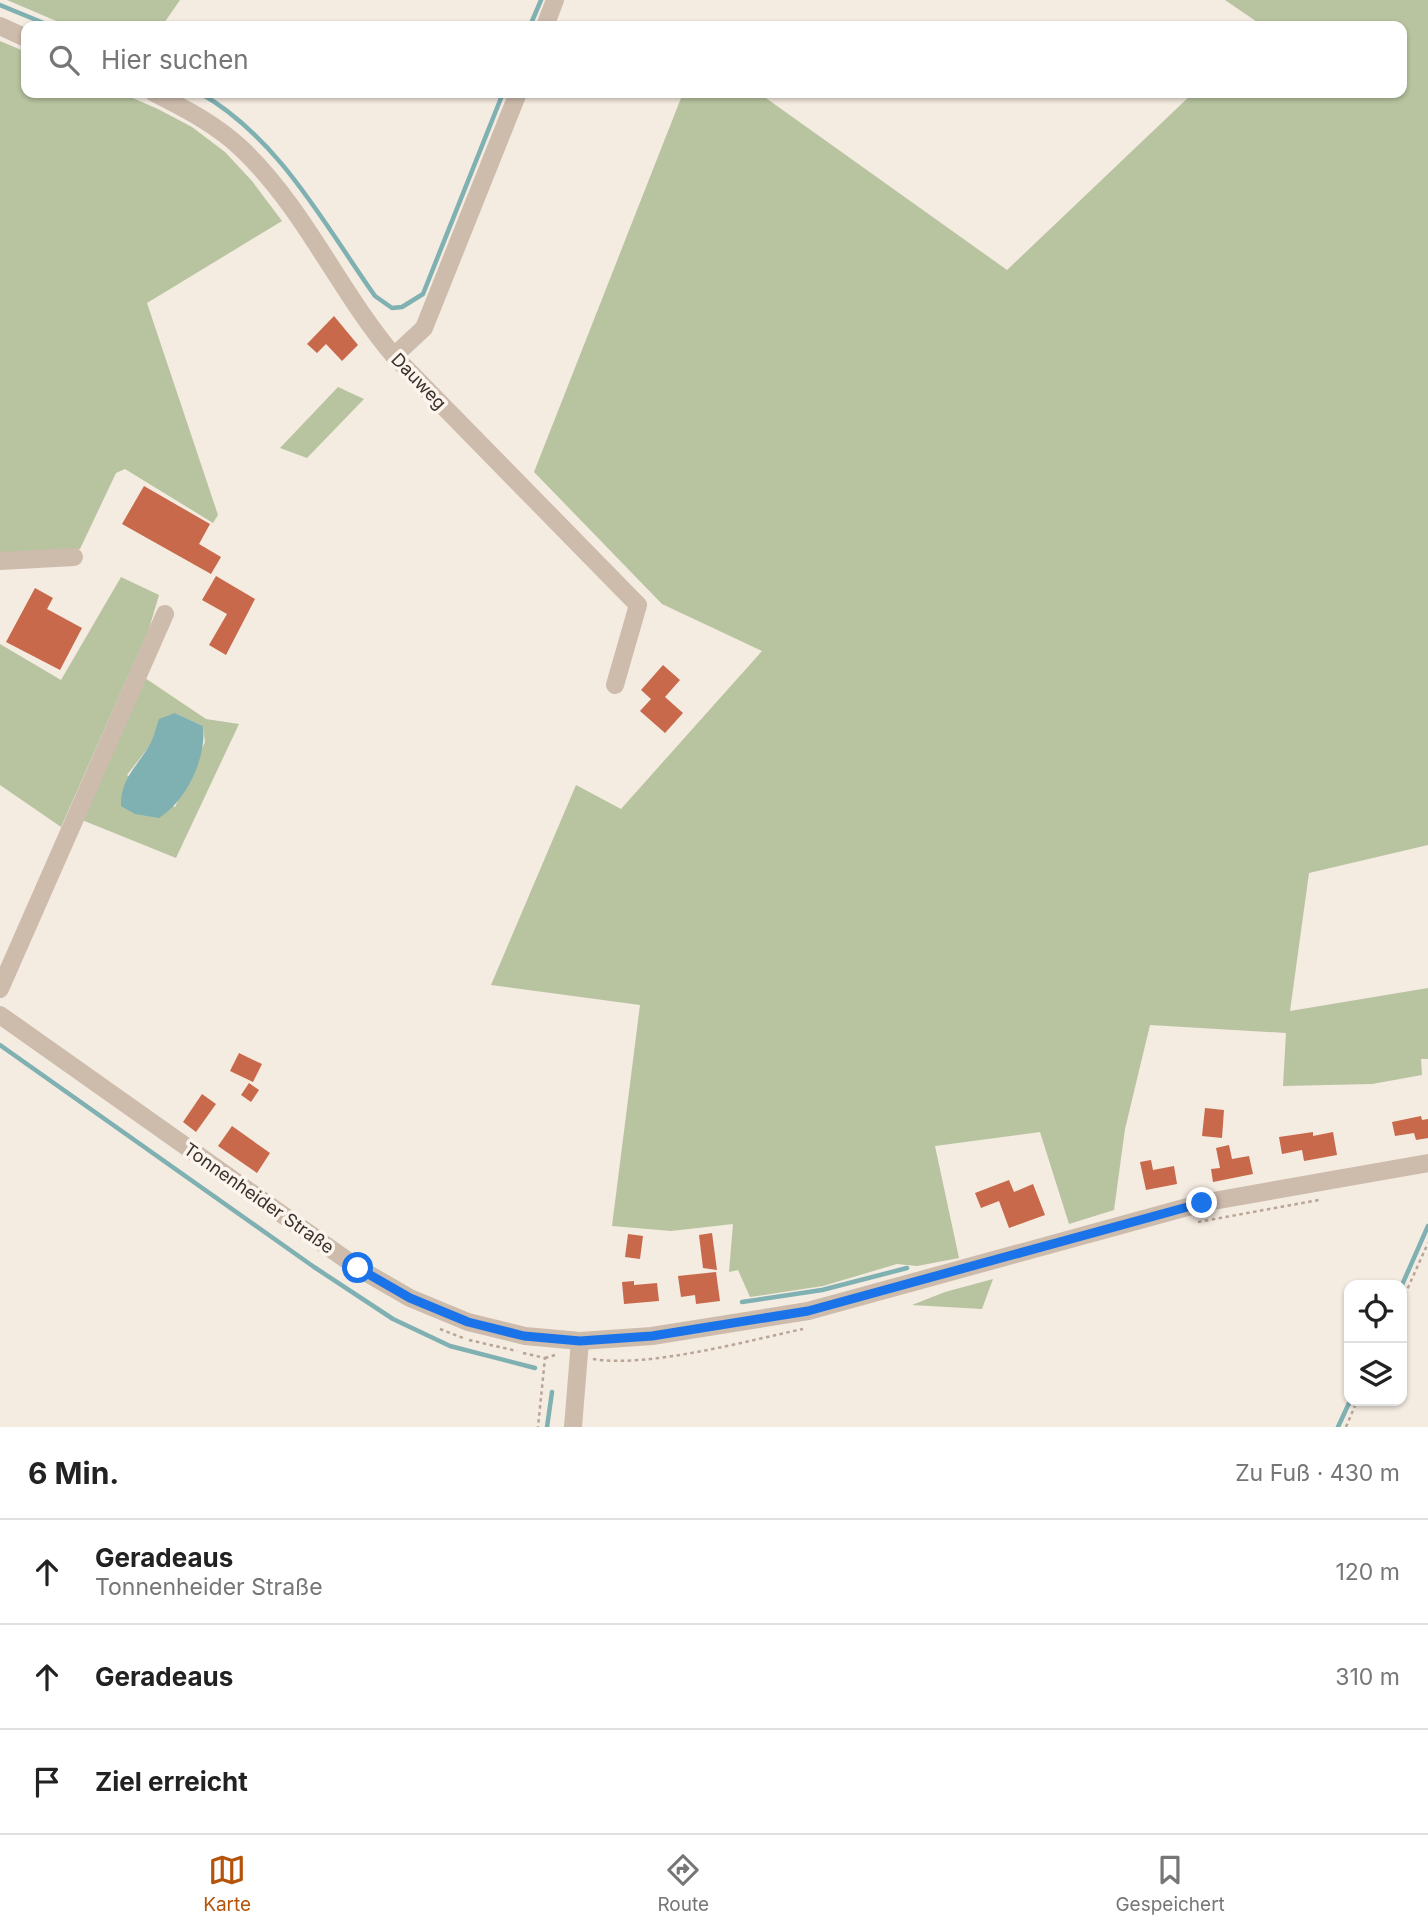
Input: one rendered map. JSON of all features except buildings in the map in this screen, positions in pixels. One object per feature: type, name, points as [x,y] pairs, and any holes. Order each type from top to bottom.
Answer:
[{"type":"street","points":[[547,21],[555,0]]},
{"type":"street","points":[[0,26],[21,36]]},
{"type":"street","name":"Dauweg","points":[[164,98],[203,118],[243,150],[289,204],[372,330],[394,356],[639,605],[615,685]]},
{"type":"street","points":[[394,356],[424,328],[516,98]]},
{"type":"street","points":[[0,561],[74,557]]},
{"type":"street","points":[[0,989],[165,614]]},
{"type":"street","name":"Tonnenheider Straße","points":[[0,1015],[159,1136],[358,1268],[410,1298],[468,1322],[524,1336],[580,1341],[652,1336],[808,1311],[1202,1203],[1428,1163]]},
{"type":"street","points":[[573,1427],[580,1341]]},
{"type":"path","points":[[1407,1290],[1428,1243]]},
{"type":"path","points":[[1346,1427],[1355,1406]]},
{"type":"green space","points":[[7,0],[180,0],[165,21],[56,21]]},
{"type":"green space","points":[[1225,0],[1428,0],[1428,845],[1309,873],[1290,1011],[1428,988],[1428,1059],[1421,1059],[1422,1075],[1372,1084],[1283,1086],[1286,1033],[1150,1025],[1125,1129],[1114,1210],[1069,1224],[1040,1132],[935,1146],[959,1258],[917,1266],[897,1264],[823,1286],[750,1297],[738,1270],[729,1272],[733,1224],[671,1231],[612,1226],[640,1005],[491,985],[576,785],[621,809],[762,651],[662,604],[534,472],[681,98],[766,98],[1007,270],[1188,98],[1407,98],[1407,21],[1256,21]]},
{"type":"green space","points":[[0,41],[21,50],[21,98],[133,98],[158,109],[192,127],[225,152],[252,181],[282,221],[147,303],[218,515],[213,523],[125,469],[116,473],[80,549],[0,553]]},
{"type":"green space","points":[[338,387],[364,399],[307,458],[280,448]]},
{"type":"green space","points":[[121,577],[159,595],[149,629],[61,827],[0,785],[0,644],[61,680]]},
{"type":"green space","points":[[145,678],[206,719],[239,724],[176,858],[82,820]],"holes":[[[175,713],[203,726],[205,742],[175,807],[127,775]]]},
{"type":"green space","points":[[993,1279],[982,1309],[912,1305],[945,1292]]},
{"type":"water","points":[[175,713],[203,726],[202,751],[193,778],[178,801],[159,818],[135,814],[121,806],[126,781],[151,743],[159,719]]},
{"type":"waterway","points":[[532,21],[541,0]]},
{"type":"waterway","points":[[0,5],[39,21]]},
{"type":"waterway","points":[[207,98],[228,112],[277,158],[318,212],[375,296],[392,308],[402,307],[423,294],[501,98]]},
{"type":"waterway","points":[[0,1045],[314,1267],[393,1319],[450,1346],[535,1368]]},
{"type":"waterway","points":[[1404,1280],[1428,1226]]},
{"type":"waterway","points":[[742,1302],[822,1290],[907,1268]]},
{"type":"waterway","points":[[547,1427],[552,1392]]},
{"type":"waterway","points":[[1338,1427],[1348,1406]]},
{"type":"route","points":[[358,1268],[410,1298],[468,1322],[524,1336],[580,1341],[652,1336],[808,1311],[1202,1203]]}]
